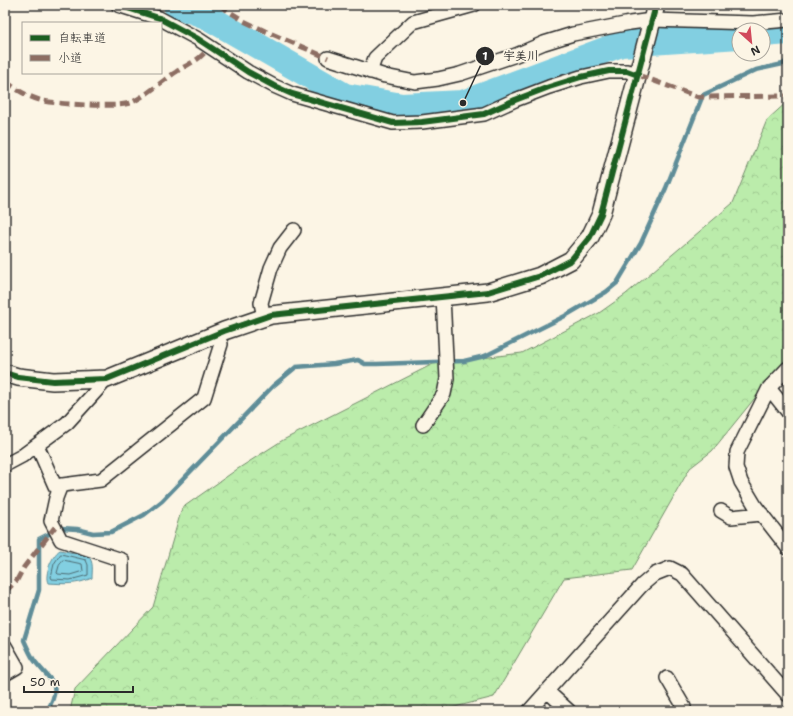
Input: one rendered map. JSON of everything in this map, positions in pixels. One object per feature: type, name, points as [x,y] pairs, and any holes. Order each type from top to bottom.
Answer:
[{"type":"street","points":[[118,5],[159,18],[198,39],[248,72],[292,94],[393,123],[422,122],[484,114],[549,87],[581,77],[609,71],[639,72]]},
{"type":"street","points":[[370,72],[375,58],[413,22],[456,7],[474,5]]},
{"type":"street","points":[[5,373],[18,377],[53,381],[108,380],[217,334],[270,315],[488,292],[540,276],[571,260],[590,236],[601,214],[653,18]]},
{"type":"street","points":[[328,58],[370,72],[415,82],[460,74],[573,34],[653,18],[753,23],[788,20]]},
{"type":"street","points":[[264,317],[261,303],[271,268],[280,248],[294,230]]},
{"type":"street","points":[[423,425],[444,394],[447,379],[443,296]]},
{"type":"street","points":[[37,445],[55,486],[101,480],[204,398],[221,344],[217,334]]},
{"type":"street","points":[[788,368],[769,388],[737,452],[736,467],[741,482],[762,514],[788,548]]},
{"type":"street","points":[[5,465],[22,456],[67,423],[108,380]]},
{"type":"street","points":[[769,388],[788,412]]},
{"type":"street","points":[[61,485],[56,498],[51,521],[61,540],[122,560],[122,579]]},
{"type":"street","points":[[721,511],[731,517],[762,514]]},
{"type":"street","points":[[530,711],[642,585],[655,574],[670,568],[682,574],[788,695]]},
{"type":"street","points":[[5,646],[17,667],[5,674]]},
{"type":"street","points":[[667,678],[683,710]]},
{"type":"street","points":[[547,691],[569,711]]},
{"type":"green space","points":[[788,101],[788,357],[712,451],[690,468],[632,570],[564,578],[494,697],[439,711],[70,711],[75,689],[153,607],[182,508],[236,470],[283,440],[433,364],[522,353],[599,313],[626,294],[733,203],[767,120]]},
{"type":"water","points":[[60,550],[88,556],[92,563],[92,578],[76,583],[48,583],[48,570],[54,556]]},
{"type":"waterway","points":[[176,5],[206,16],[345,96],[402,106],[463,103],[621,44],[731,37]]},
{"type":"waterway","points":[[771,33],[788,32]]},
{"type":"waterway","points":[[47,711],[52,701],[54,688],[52,682],[34,660],[24,640],[39,590],[39,539],[61,528],[77,529],[93,533],[111,532],[144,515],[162,501],[273,386],[296,367],[334,364],[358,360],[365,364],[464,361],[485,356],[565,316],[606,292],[617,283],[641,243],[666,188],[703,95],[756,70],[783,64],[788,60]]},
{"type":"marked path","points":[[219,5],[244,21],[328,58]]},
{"type":"marked path","points":[[5,81],[23,93],[43,101],[87,105],[113,105],[130,103],[142,97],[176,72],[198,59],[209,47]]},
{"type":"marked path","points":[[638,75],[698,97],[788,96]]},
{"type":"marked path","points":[[5,592],[17,580],[24,567],[55,527]]},
{"type":"cycle path","points":[[118,5],[159,18],[198,39],[248,72],[292,94],[393,123],[422,122],[484,114],[549,87],[581,77],[609,71],[627,71],[638,75]]},
{"type":"cycle path","points":[[5,373],[18,377],[53,381],[107,379],[224,331],[271,315],[488,292],[540,276],[571,260],[590,237],[601,214],[656,5]]},
{"type":"place","name":"宇美川","points":[[463,103]]}]
